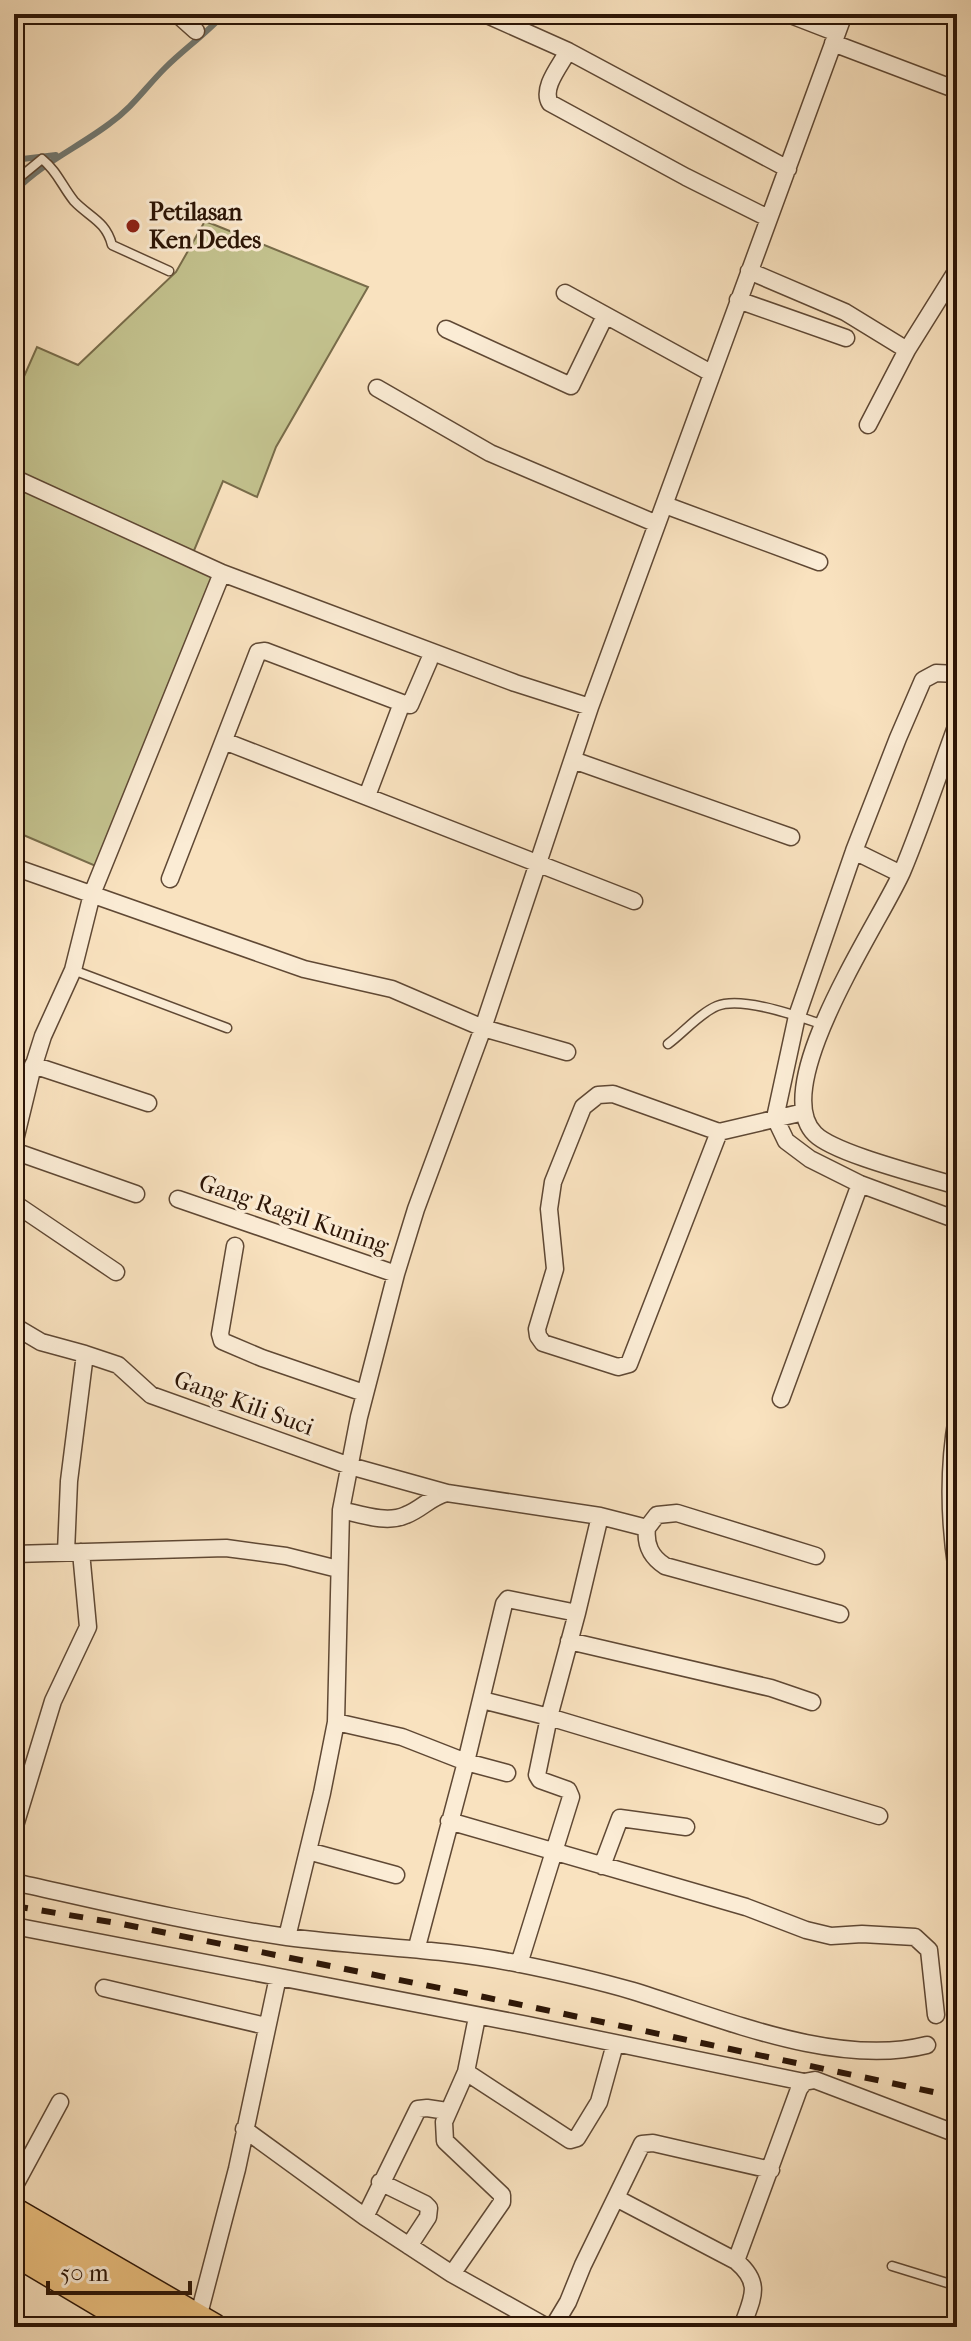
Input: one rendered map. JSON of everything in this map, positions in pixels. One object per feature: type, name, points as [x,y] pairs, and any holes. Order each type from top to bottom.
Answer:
[{"type":"highway","points":[[14,2211],[197,2324]]},
{"type":"highway","points":[[14,2252],[140,2327]]},
{"type":"main road","points":[[14,2232],[197,2324]]},
{"type":"street","points":[[177,14],[196,31]]},
{"type":"street","points":[[485,14],[568,51],[788,169]]},
{"type":"street","points":[[788,14],[835,38],[957,90]]},
{"type":"street","points":[[287,1937],[336,1722],[341,1510],[364,1393],[396,1274],[416,1209],[483,1028],[590,707],[844,14]]},
{"type":"street","points":[[568,51],[548,88],[547,100],[550,103],[768,218]]},
{"type":"street","points":[[749,271],[845,312],[907,350]]},
{"type":"street","points":[[868,425],[907,350],[956,272]]},
{"type":"street","points":[[565,293],[711,373]]},
{"type":"street","points":[[738,300],[846,338]]},
{"type":"street","points":[[446,329],[571,386],[605,316]]},
{"type":"street","points":[[377,388],[490,453],[657,524]]},
{"type":"street","points":[[14,478],[222,573],[515,683],[590,707]]},
{"type":"street","points":[[665,505],[819,562]]},
{"type":"street","points":[[14,1144],[33,1065],[73,970],[92,894],[222,573]]},
{"type":"street","points":[[170,879],[255,658],[263,651],[410,705],[429,661]]},
{"type":"street","points":[[957,674],[936,673],[923,680],[854,851],[797,1016],[775,1118],[786,1141],[795,1149],[860,1184],[957,1220]]},
{"type":"street","points":[[367,796],[402,703]]},
{"type":"street","points":[[957,724],[901,874],[821,1024],[802,1093],[804,1112],[814,1134],[834,1148],[957,1186]]},
{"type":"street","points":[[224,741],[634,901]]},
{"type":"street","points":[[573,760],[791,837]]},
{"type":"street","points":[[854,851],[901,874]]},
{"type":"street","points":[[14,867],[304,969],[392,989],[483,1028],[567,1052]]},
{"type":"street","points":[[33,1065],[148,1103]]},
{"type":"street","points":[[719,1132],[629,1364],[618,1367],[540,1341],[537,1329],[555,1269],[549,1194],[564,1147],[583,1107],[598,1095],[613,1094],[719,1132],[804,1112]]},
{"type":"street","points":[[14,1151],[136,1194]]},
{"type":"street","points":[[781,1399],[860,1184]]},
{"type":"street","name":"Gang Ragil Kuning","points":[[178,1199],[396,1274]]},
{"type":"street","points":[[14,1203],[116,1272]]},
{"type":"street","points":[[235,1246],[220,1334],[222,1341],[364,1393]]},
{"type":"street","name":"Gang Kili Suci","points":[[14,1326],[41,1342],[118,1365],[151,1395],[350,1466],[447,1493],[600,1516],[647,1528]]},
{"type":"street","points":[[14,1829],[53,1701],[88,1627],[74,1552],[69,1481],[85,1354]]},
{"type":"street","points":[[957,1417],[951,1466],[951,1534],[957,1572]]},
{"type":"street","points":[[341,1510],[399,1518],[415,1511],[434,1496],[447,1493]]},
{"type":"street","points":[[816,1556],[677,1513],[657,1515],[647,1528],[646,1541],[650,1551],[665,1566],[840,1614]]},
{"type":"street","points":[[519,1964],[571,1797],[568,1790],[540,1780],[537,1775],[600,1516]]},
{"type":"street","points":[[14,1554],[226,1548],[286,1556],[338,1569]]},
{"type":"street","points":[[418,1943],[507,1599],[577,1613]]},
{"type":"street","points":[[569,1641],[771,1688],[812,1702]]},
{"type":"street","points":[[482,1700],[549,1717],[879,1816]]},
{"type":"street","points":[[336,1722],[402,1737],[466,1762],[507,1773]]},
{"type":"street","points":[[602,1866],[620,1818],[686,1827]]},
{"type":"street","points":[[449,1821],[746,1907],[831,1936],[915,1937],[929,1950],[936,2015]]},
{"type":"street","points":[[308,1851],[396,1875]]},
{"type":"street","points":[[14,1882],[155,1913],[287,1937],[519,1964],[586,1978],[816,2046],[884,2052],[927,2045]]},
{"type":"street","points":[[14,1926],[804,2082],[815,2080],[957,2134]]},
{"type":"street","points":[[197,2324],[237,2169],[278,1977]]},
{"type":"street","points":[[104,1988],[266,2026]]},
{"type":"street","points":[[452,2274],[499,2210],[502,2195],[445,2141],[444,2122],[466,2072],[477,2017]]},
{"type":"street","points":[[466,2072],[570,2140],[577,2138],[599,2102],[615,2044]]},
{"type":"street","points":[[736,2261],[804,2082]]},
{"type":"street","points":[[14,2187],[60,2102]]},
{"type":"street","points":[[365,2217],[418,2109],[447,2111]]},
{"type":"street","points":[[244,2129],[365,2217],[452,2274],[550,2327],[568,2302],[639,2148],[645,2143],[771,2170]]},
{"type":"street","points":[[380,2182],[429,2208],[428,2217],[409,2246]]},
{"type":"street","points":[[616,2198],[736,2261],[748,2272],[754,2285],[742,2327]]},
{"type":"lane","points":[[14,182],[42,159],[54,169],[75,201],[102,223],[112,245],[169,271]]},
{"type":"lane","points":[[73,970],[227,1028]]},
{"type":"lane","points":[[668,1044],[717,1006],[738,1004],[821,1024]]},
{"type":"lane","points":[[892,2266],[957,2286]]},
{"type":"shaded area","points":[[205,221],[368,287],[276,447],[257,497],[223,481],[193,553],[14,471],[14,399],[37,347],[78,365],[176,272]]},
{"type":"shaded area","points":[[14,483],[215,578],[98,867],[14,831]]},
{"type":"waterway","points":[[14,192],[36,173],[117,118],[224,14]]},
{"type":"waterway","points":[[14,160],[56,155]]},
{"type":"railway","points":[[14,1906],[117,1923],[484,1997],[957,2097]]},
{"type":"place","name":"Petilasan Ken Dedes","points":[[133,226]]}]
